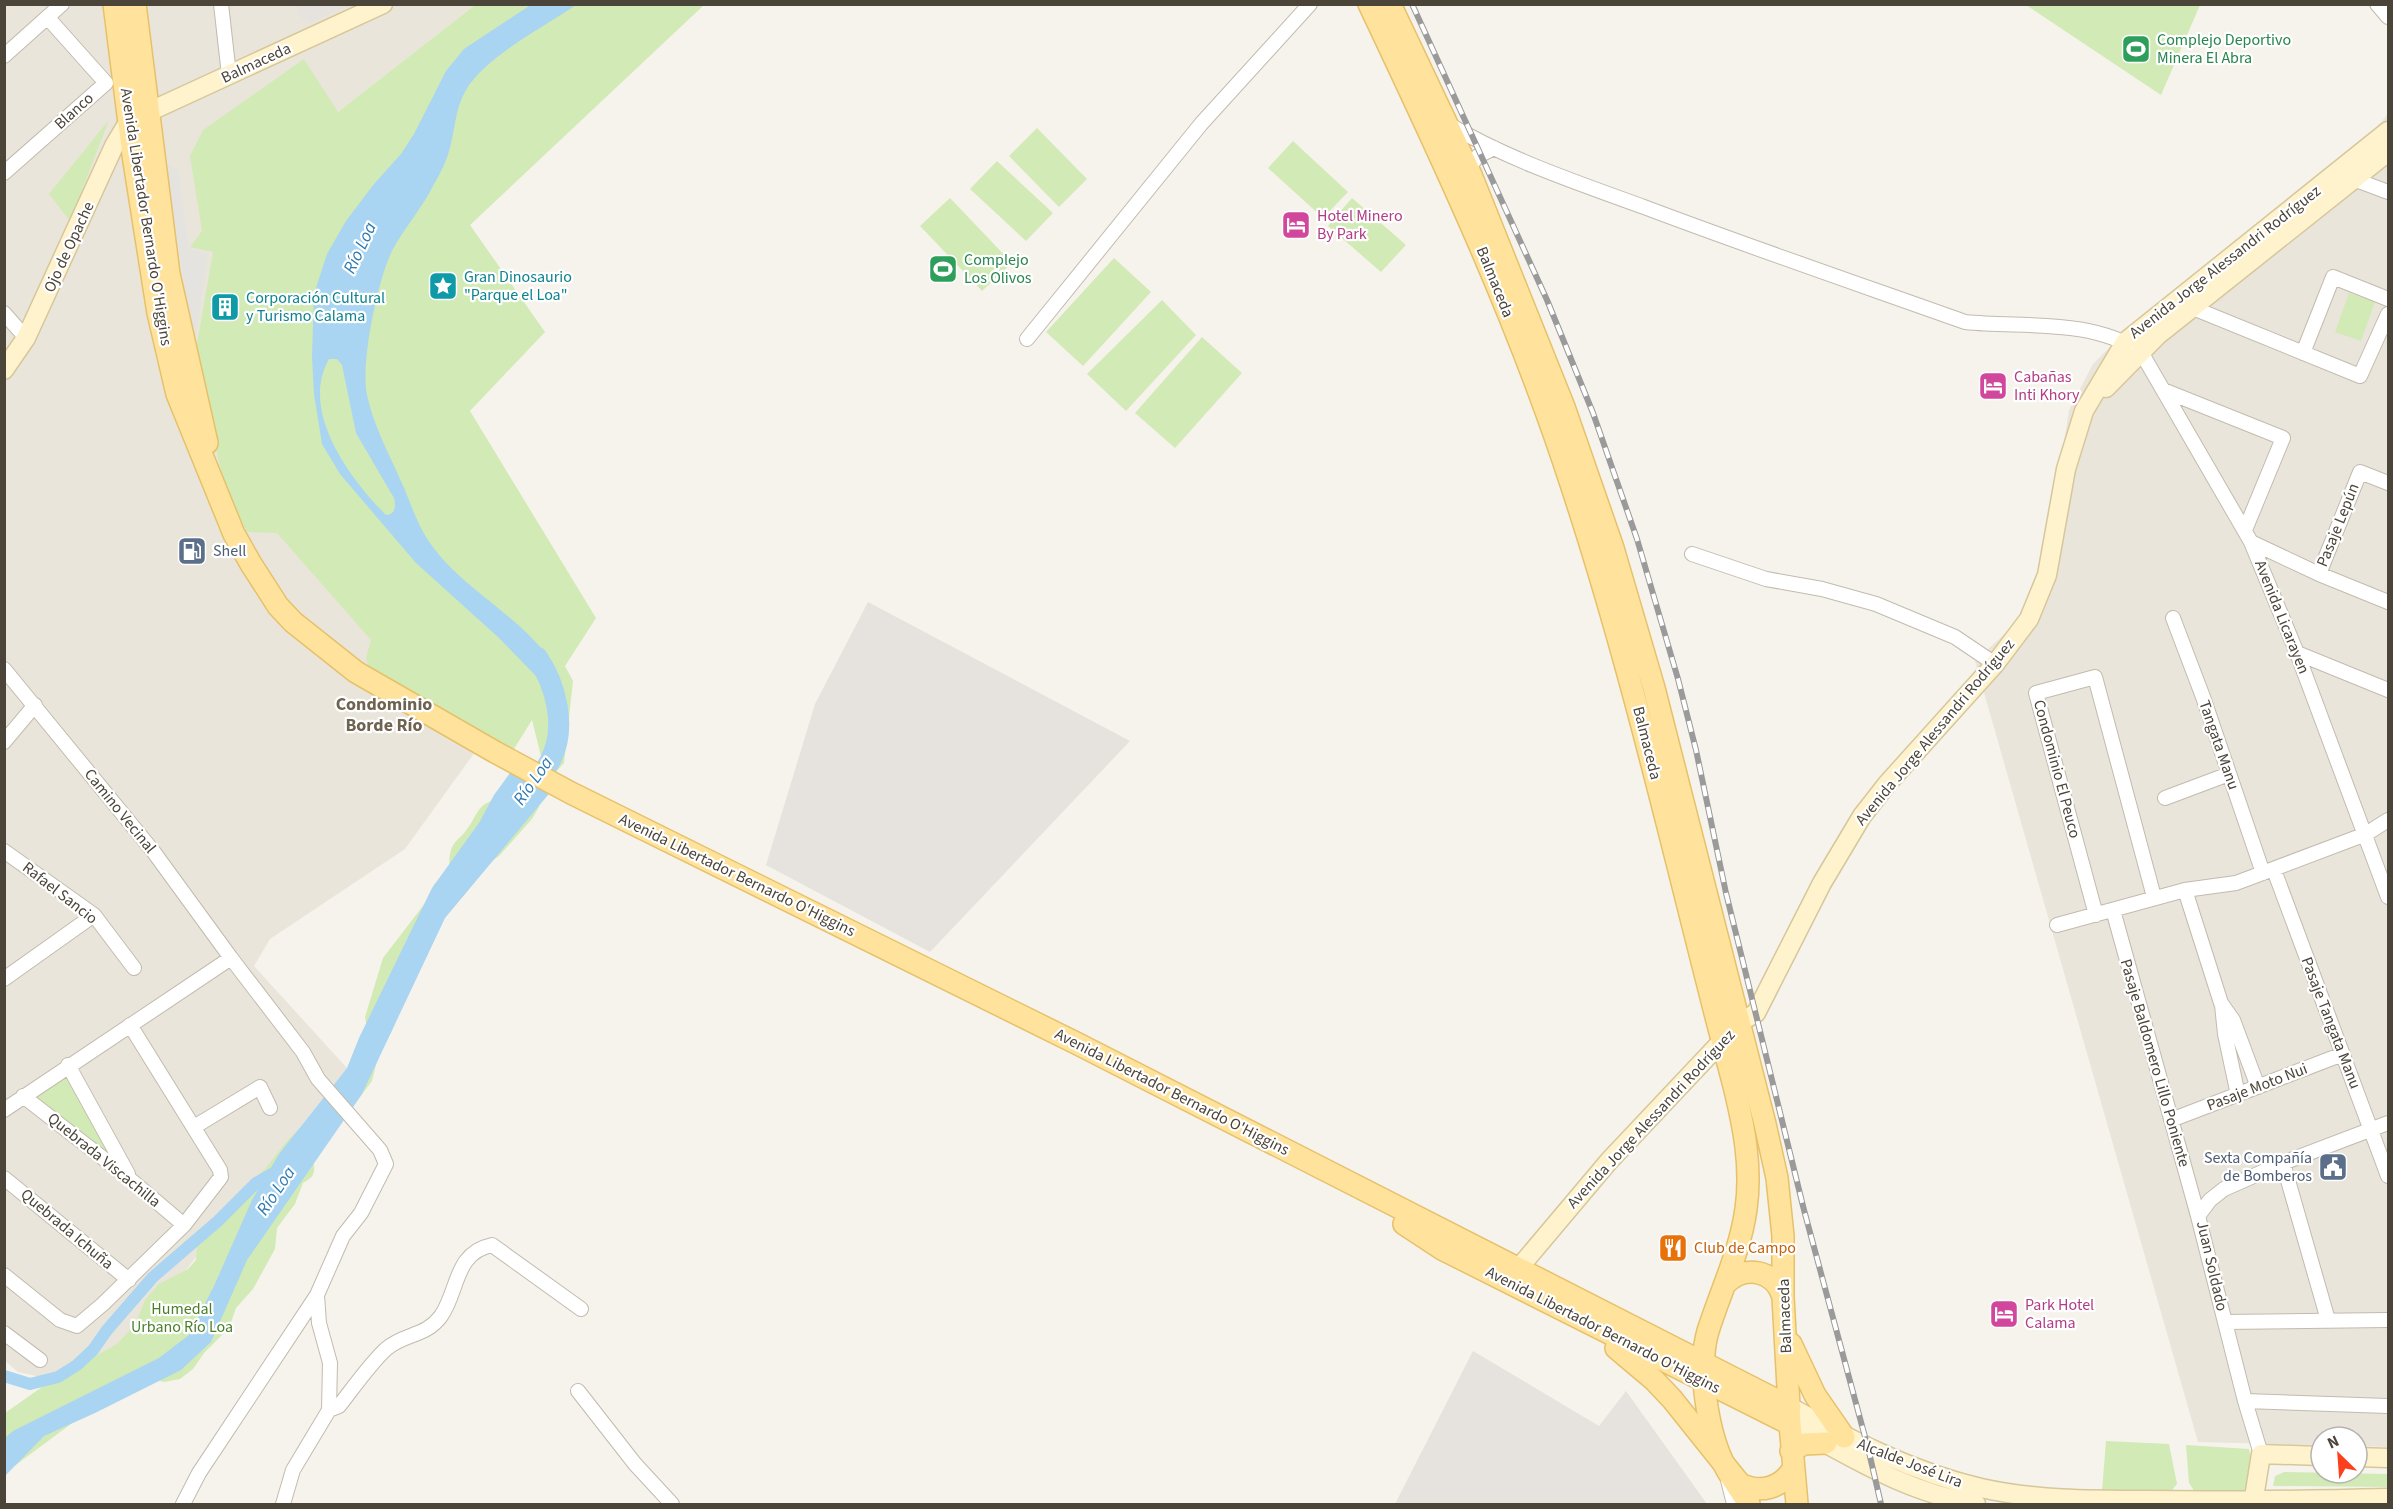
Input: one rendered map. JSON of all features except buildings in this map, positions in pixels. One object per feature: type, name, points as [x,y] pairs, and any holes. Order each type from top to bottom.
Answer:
[{"type":"main road","name":"Avenida Libertador Bernardo O'Higgins","points":[[114,4],[158,313],[177,394],[234,534],[278,606],[293,622],[356,672],[571,793],[1076,1043],[1678,1351],[1704,1372]]},
{"type":"main road","name":"Avenida Libertador Bernardo O'Higgins","points":[[135,4],[151,113],[169,274],[196,386],[218,494]]},
{"type":"main road","name":"Balmaceda","points":[[1369,4],[1438,128],[1471,175],[1564,406],[1635,618],[1740,1022],[1777,1178],[1783,1236],[1792,1460],[1797,1504]]},
{"type":"main road","name":"Balmaceda","points":[[1390,4],[1438,128],[1462,202],[1548,415],[1572,486],[1634,691],[1743,1126],[1748,1167],[1744,1227],[1707,1334],[1704,1372],[1706,1407],[1726,1468],[1749,1504]]},
{"type":"main road","name":"Avenida Libertador Bernardo O'Higgins","points":[[1329,1173],[1442,1249],[1572,1315],[1704,1372],[1790,1415]]},
{"type":"main road","points":[[1725,1284],[1736,1275],[1757,1272],[1777,1283],[1784,1297]]},
{"type":"main road","points":[[1572,1315],[1654,1380],[1740,1484],[1761,1489],[1776,1486],[1789,1476],[1792,1460],[1804,1444],[1835,1440],[1786,1332]]},
{"type":"main road","points":[[1678,1351],[1693,1345],[1707,1334]]},
{"type":"street","points":[[4,56],[62,4]]},
{"type":"street","points":[[220,4],[230,75]]},
{"type":"street","name":"Balmaceda","points":[[129,121],[151,113],[160,106],[383,4]]},
{"type":"street","points":[[1027,339],[1201,124],[1310,4]]},
{"type":"street","points":[[2377,4],[2388,18]]},
{"type":"street","name":"Blanco","points":[[4,173],[106,83],[48,18]]},
{"type":"street","name":"Ojo de Opache","points":[[4,370],[27,338],[114,146],[129,121]]},
{"type":"street","points":[[1438,128],[1711,232],[1965,322],[1999,326],[2079,328],[2125,342],[2141,352]]},
{"type":"street","name":"Avenida Jorge Alessandri Rodríguez","points":[[1518,1269],[1609,1161],[1740,1022],[1756,1013],[1822,883],[1862,816],[1887,784],[1995,664],[2029,619],[2047,575],[2066,469],[2084,411],[2125,342],[2388,131]]},
{"type":"street","points":[[1471,175],[1470,166],[1478,156],[1494,148]]},
{"type":"street","name":"Avenida Jorge Alessandri Rodríguez","points":[[2084,411],[2158,335],[2356,180],[2388,152]]},
{"type":"street","points":[[2356,180],[2388,192]]},
{"type":"street","points":[[2302,353],[2333,277],[2388,299]]},
{"type":"street","points":[[2193,308],[2360,376],[2388,314]]},
{"type":"street","points":[[4,313],[27,338]]},
{"type":"street","name":"Avenida Licarayen","points":[[2141,352],[2248,536],[2297,653],[2388,897]]},
{"type":"street","points":[[2163,390],[2283,438],[2248,536]]},
{"type":"street","name":"Pasaje Lepún","points":[[2319,574],[2360,472],[2388,483]]},
{"type":"street","name":"Pasaje Lepún","points":[[2248,536],[2319,574],[2388,602]]},
{"type":"street","points":[[1692,554],[1766,579],[1821,589],[1876,604],[1955,637],[1995,664]]},
{"type":"street","name":"Tangata Manu","points":[[2173,618],[2229,774],[2268,871]]},
{"type":"street","points":[[2297,653],[2388,690]]},
{"type":"street","name":"Camino Vecinal","points":[[4,669],[153,851],[303,1052],[318,1079],[380,1150],[386,1164],[361,1213],[343,1236],[316,1295]]},
{"type":"street","name":"Condominio El Peuco","points":[[2096,915],[2036,693],[2095,677],[2154,897]]},
{"type":"street","points":[[4,742],[35,705]]},
{"type":"street","points":[[2165,798],[2229,774]]},
{"type":"street","points":[[2057,925],[2154,897],[2236,883],[2366,834],[2388,820]]},
{"type":"street","name":"Rafael Sancio","points":[[4,851],[94,915],[134,968]]},
{"type":"street","name":"Pasaje Tangata Manu","points":[[2268,871],[2343,1054],[2388,1176]]},
{"type":"street","points":[[2185,890],[2222,1003],[2225,1034],[2238,1095]]},
{"type":"street","name":"Pasaje Baldomero Lillo Poniente","points":[[2113,910],[2198,1216]]},
{"type":"street","points":[[4,978],[94,915]]},
{"type":"street","points":[[4,1110],[231,958]]},
{"type":"street","points":[[2222,1003],[2233,1020],[2258,1087]]},
{"type":"street","points":[[4,1275],[60,1320],[77,1326],[129,1280],[184,1225],[221,1177],[220,1170],[130,1025]]},
{"type":"street","name":"Pasaje Moto Nui","points":[[2171,1120],[2343,1054]]},
{"type":"street","points":[[68,1065],[131,1180]]},
{"type":"street","points":[[194,1127],[260,1087],[270,1108]]},
{"type":"street","name":"Quebrada Viscachilla","points":[[23,1096],[131,1180],[184,1225]]},
{"type":"street","name":"Juan Soldado","points":[[2261,1454],[2245,1401],[2198,1216],[2210,1200],[2224,1189],[2283,1163],[2388,1123]]},
{"type":"street","points":[[2283,1163],[2328,1320]]},
{"type":"street","name":"Quebrada Ichuña","points":[[4,1178],[129,1280]]},
{"type":"street","points":[[329,1410],[339,1406],[386,1349],[402,1337],[417,1335],[430,1328],[442,1315],[465,1260],[480,1248],[492,1245],[581,1309]]},
{"type":"street","points":[[283,1504],[293,1470],[329,1410],[330,1363],[319,1323],[316,1295]]},
{"type":"street","points":[[183,1504],[199,1473],[316,1295]]},
{"type":"street","points":[[2225,1322],[2388,1320]]},
{"type":"street","points":[[4,1333],[40,1360]]},
{"type":"street","points":[[578,1391],[635,1464],[672,1504]]},
{"type":"street","points":[[2245,1401],[2388,1406]]},
{"type":"street","name":"Alcalde José Lira","points":[[1790,1415],[1835,1440],[1929,1473],[2004,1493],[2098,1500],[2254,1503],[2388,1498]]},
{"type":"street","name":"Alcalde José Lira","points":[[1835,1440],[1849,1457],[1897,1481],[1942,1497],[1976,1504]]},
{"type":"street","points":[[2254,1503],[2261,1454],[2309,1456]]},
{"type":"street","points":[[2369,1457],[2388,1458]]},
{"type":"street","points":[[1726,1468],[1734,1504]]},
{"type":"shaded area","points":[[297,4],[348,5],[310,23],[299,15]]},
{"type":"shaded area","points":[[4,5],[475,5],[338,112],[511,702],[405,849],[270,939],[254,966],[347,1068],[92,1388],[18,1372],[5,1361]]},
{"type":"shaded area","points":[[2388,114],[2388,1447],[2369,1446],[2369,1425],[2309,1425],[2309,1445],[2198,1442],[1975,661],[2022,618],[2044,571],[2069,410],[2093,364],[2129,328],[2366,139]]},
{"type":"shaded area","points":[[165,164],[178,169],[189,249],[208,254],[194,348]]},
{"type":"shaded area","points":[[868,602],[1130,741],[930,952],[766,865],[815,704]]},
{"type":"shaded area","points":[[1473,1351],[1599,1426],[1626,1391],[1707,1504],[1395,1504]]},
{"type":"green space","name":"Humedal Urbano Río Loa","points":[[475,5],[704,5],[470,225],[545,332],[470,411],[596,618],[565,666],[573,681],[564,763],[554,774],[541,796],[539,807],[532,819],[499,856],[457,887],[407,988],[391,1033],[379,1053],[372,1081],[313,1160],[313,1174],[303,1183],[295,1204],[277,1228],[275,1249],[253,1289],[236,1308],[229,1328],[204,1353],[193,1369],[180,1379],[164,1382],[153,1379],[91,1409],[5,1473],[5,1413],[52,1380],[117,1344],[135,1325],[145,1300],[159,1284],[188,1269],[196,1260],[197,1246],[214,1225],[265,1169],[286,1142],[338,1089],[367,1029],[365,1017],[383,958],[432,894],[434,884],[448,875],[452,847],[480,809],[489,802],[506,799],[539,765],[541,756],[532,720],[514,749],[505,752],[372,677],[366,658],[371,640],[277,533],[247,532],[224,485],[195,355],[213,252],[190,247],[202,231],[190,156],[203,130],[304,59],[338,112]]},
{"type":"green space","name":"Complejo Deportivo Minera El Abra","points":[[2026,5],[2200,5],[2161,95]]},
{"type":"green space","points":[[109,120],[70,221],[49,194]]},
{"type":"green space","points":[[1037,128],[1087,179],[1059,207],[1009,156]]},
{"type":"green space","points":[[1293,141],[1348,192],[1323,218],[1268,168]]},
{"type":"green space","points":[[997,161],[1053,213],[1026,241],[970,189]]},
{"type":"green space","points":[[950,198],[1012,263],[982,291],[920,226]]},
{"type":"green space","points":[[1352,198],[1406,245],[1381,272],[1328,226]]},
{"type":"green space","points":[[1114,258],[1151,292],[1083,366],[1046,332]]},
{"type":"green space","points":[[2349,293],[2375,302],[2361,341],[2335,332]]},
{"type":"green space","points":[[1162,300],[1196,335],[1126,411],[1087,374]]},
{"type":"green space","points":[[1202,337],[1242,373],[1175,448],[1135,413]]},
{"type":"green space","points":[[67,1075],[109,1155],[34,1098]]},
{"type":"green space","points":[[2106,1441],[2169,1444],[2177,1484],[2168,1495],[2102,1491]]},
{"type":"green space","points":[[2186,1445],[2249,1449],[2251,1474],[2243,1497],[2197,1495],[2189,1483]]},
{"type":"green space","points":[[2284,1472],[2309,1472],[2309,1485],[2369,1485],[2369,1474],[2388,1474],[2388,1487],[2273,1486],[2275,1476]]},
{"type":"water","points":[[532,4],[576,5],[516,43],[487,65],[475,77],[462,97],[445,164],[387,262],[376,299],[368,343],[365,381],[373,417],[381,438],[426,537],[456,572],[510,617],[543,650],[556,669],[550,680],[542,680],[536,676],[498,637],[416,563],[340,474],[322,444],[314,394],[312,356],[314,294],[327,254],[346,221],[374,184],[401,154],[414,134],[446,71],[464,49]],"holes":[[[329,359],[337,359],[342,365],[356,433],[394,498],[392,513],[386,515],[358,483],[344,464],[324,422],[320,400],[321,379]]]},
{"type":"water","points":[[513,769],[553,789],[445,918],[362,1094],[247,1260],[211,1342],[181,1370],[44,1436],[5,1476],[5,1438],[13,1431],[159,1358],[189,1335],[214,1286],[252,1200],[279,1154],[347,1068],[359,1038],[432,888],[479,823],[494,795]]},
{"type":"waterway","name":"Río Loa","points":[[530,790],[544,771],[556,747],[559,720],[554,693],[537,657]]},
{"type":"waterway","points":[[4,1376],[30,1384],[58,1377],[77,1365],[93,1350],[107,1330],[153,1277],[218,1221],[256,1183],[279,1170]]},
{"type":"railway","points":[[1412,4],[1547,300],[1593,413],[1637,539],[1696,750],[1726,893],[1804,1210],[1881,1504]]},
{"type":"place","name":"Complejo Deportivo Minera El Abra","points":[[2136,49]]},
{"type":"place","name":"Hotel Minero By Park","points":[[1296,225]]},
{"type":"place","name":"Complejo Los Olivos","points":[[943,269]]},
{"type":"place","name":"Gran Dinosaurio \"Parque el Loa\"","points":[[443,286]]},
{"type":"place","name":"Corporación Cultural y Turismo Calama","points":[[225,307]]},
{"type":"place","name":"Cabañas Inti Khory","points":[[1993,386]]},
{"type":"place","name":"Shell","points":[[192,551]]},
{"type":"place","name":"Sexta Compañía de Bomberos","points":[[2333,1167]]},
{"type":"place","name":"Club de Campo","points":[[1673,1248]]},
{"type":"place","name":"Park Hotel Calama","points":[[2004,1314]]},
{"type":"district","name":"Condominio Borde Río","points":[[384,714]]}]
